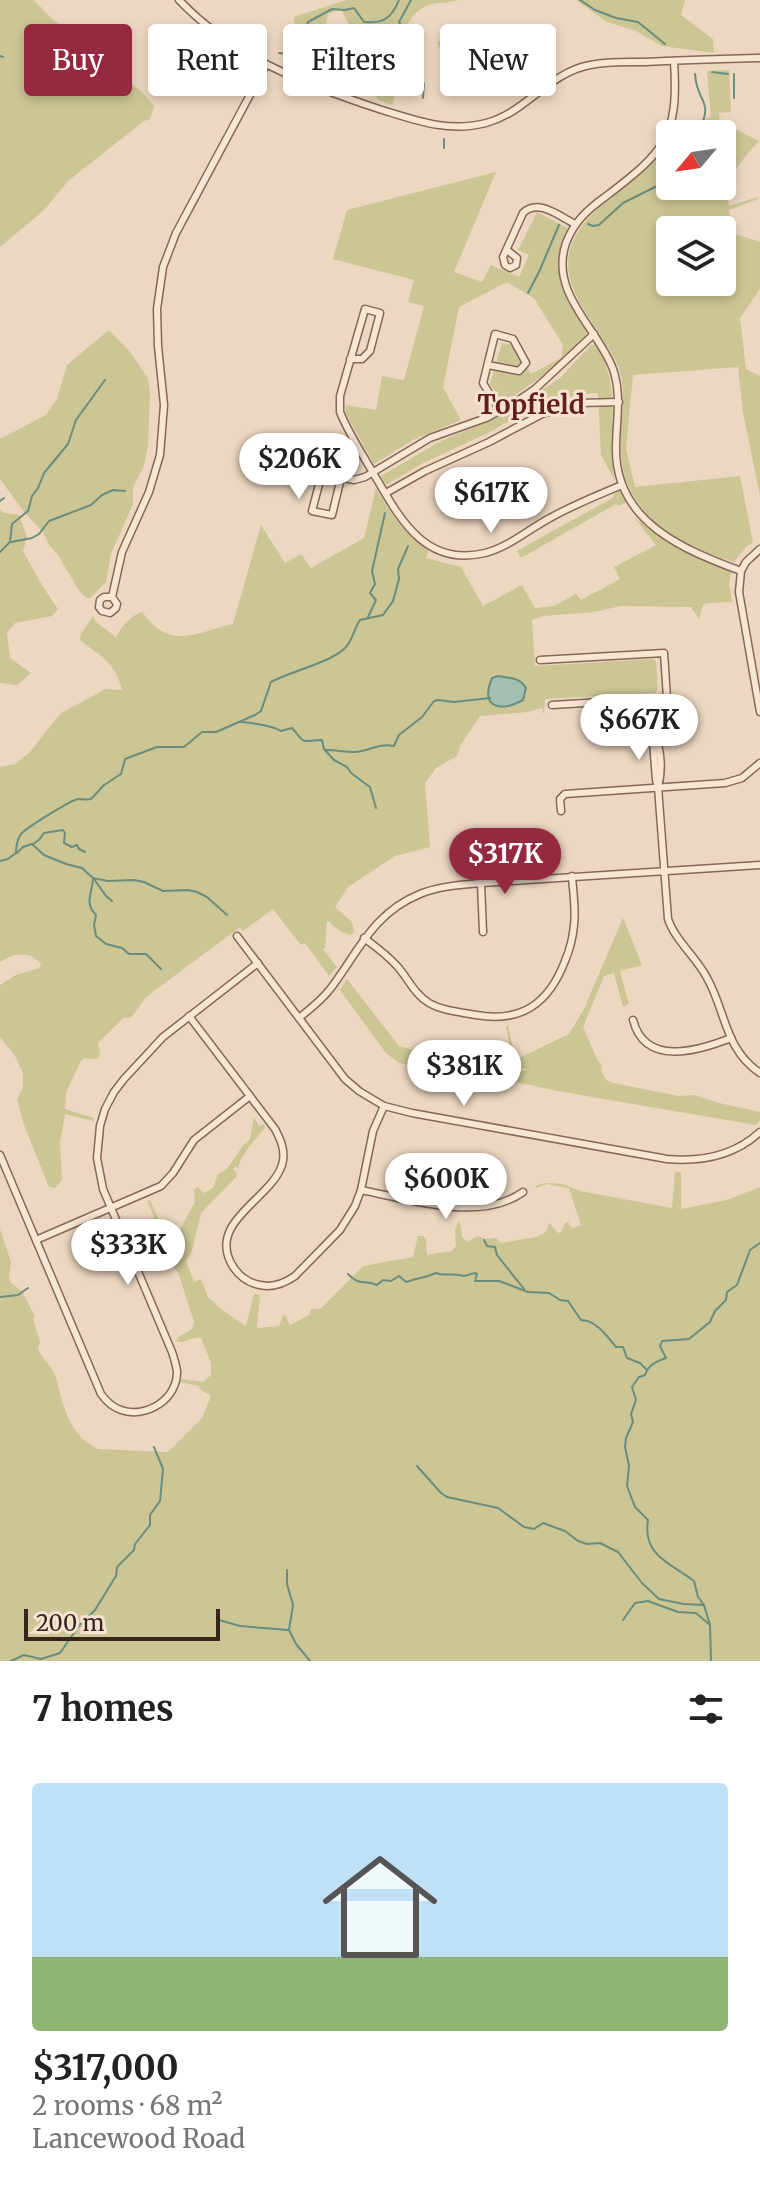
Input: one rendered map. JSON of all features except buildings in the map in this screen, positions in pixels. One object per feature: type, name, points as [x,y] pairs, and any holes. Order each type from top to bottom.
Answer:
[{"type":"street","points":[[179,0],[204,24]]},
{"type":"street","points":[[267,65],[349,99],[427,124],[458,128],[483,124],[510,114],[554,80],[581,67],[609,63],[760,58]]},
{"type":"street","points":[[674,61],[674,112],[666,138],[639,171],[593,205],[575,224],[564,253],[563,276],[569,295],[614,372],[619,402],[616,460],[622,485],[643,516],[667,538],[699,555],[741,571]]},
{"type":"street","points":[[112,597],[122,552],[149,492],[160,455],[164,405],[157,309],[163,267],[176,233],[249,96]]},
{"type":"street","points":[[507,250],[523,213],[529,208],[540,206],[575,224]]},
{"type":"street","points":[[350,359],[362,359],[370,351],[380,313],[365,309],[350,359],[340,396],[340,412],[398,515],[416,536],[443,551],[473,555],[497,548],[560,512],[622,485]]},
{"type":"street","points":[[488,365],[519,371],[526,363],[513,339],[495,334],[483,383],[500,411]]},
{"type":"street","points":[[341,478],[332,515],[312,511],[322,473],[359,479],[430,438],[500,411],[535,389],[594,334]]},
{"type":"street","points":[[386,493],[542,414],[580,403],[619,402]]},
{"type":"street","points":[[760,549],[741,571],[739,592],[760,712]]},
{"type":"street","points":[[540,660],[664,653],[667,698],[552,705]]},
{"type":"street","points":[[652,699],[666,911],[670,925],[707,977],[741,1057],[760,1073]]},
{"type":"street","points":[[561,811],[560,799],[565,794],[734,782],[760,763]]},
{"type":"street","points":[[299,1018],[324,997],[374,925],[391,909],[418,895],[446,886],[760,865]]},
{"type":"street","points":[[364,938],[398,967],[421,997],[435,1006],[488,1017],[511,1016],[543,998],[561,971],[574,928],[572,876]]},
{"type":"street","points":[[481,883],[483,932]]},
{"type":"street","points":[[237,936],[345,1079],[384,1106],[685,1161],[729,1152],[760,1132]]},
{"type":"street","points":[[0,1155],[101,1394],[123,1411],[149,1410],[168,1397],[177,1371],[172,1352],[103,1189],[97,1158],[100,1126],[105,1109],[124,1079],[163,1037],[258,963]]},
{"type":"street","points":[[189,1016],[279,1137],[284,1154],[273,1182],[237,1218],[228,1234],[230,1262],[250,1282],[269,1286],[287,1281],[340,1230],[361,1190],[373,1131],[384,1106]]},
{"type":"street","points":[[633,1020],[639,1036],[656,1048],[693,1051],[731,1038]]},
{"type":"street","points":[[36,1240],[161,1186],[194,1140],[250,1096]]},
{"type":"street","points":[[361,1190],[466,1208],[508,1201],[523,1192]]},
{"type":"shaded area","points":[[0,0],[34,0],[58,24],[24,24],[24,96],[132,96],[132,84],[154,106],[150,119],[68,181],[44,210],[0,247]]},
{"type":"shaded area","points":[[346,0],[458,0],[425,6],[408,24],[348,24],[341,9],[328,14],[326,24],[295,24],[294,17]]},
{"type":"shaded area","points":[[576,0],[685,0],[681,15],[713,39],[714,53],[662,46],[636,31],[607,22]]},
{"type":"shaded area","points":[[729,70],[731,112],[719,113],[719,120],[699,120],[711,117],[707,71]]},
{"type":"shaded area","points":[[376,96],[395,96],[392,105],[378,100]]},
{"type":"shaded area","points":[[736,130],[759,141],[736,169]]},
{"type":"shaded area","points":[[656,159],[656,200],[728,200],[729,206],[758,197],[729,210],[730,216],[656,216],[656,296],[736,296],[736,234],[760,242],[760,289],[740,318],[746,369],[760,376],[760,496],[743,412],[738,367],[633,375],[626,448],[635,487],[740,476],[753,542],[734,562],[673,537],[645,512],[631,491],[622,460],[623,399],[618,366],[570,280],[570,250],[577,233],[602,205]]},
{"type":"shaded area","points":[[496,172],[454,272],[482,282],[491,265],[519,277],[529,255],[518,250],[537,212],[568,228],[560,248],[560,277],[566,297],[587,334],[558,363],[503,404],[490,384],[502,343],[513,345],[531,374],[561,358],[563,345],[534,298],[507,282],[459,307],[443,387],[461,420],[413,440],[374,464],[345,412],[346,405],[376,410],[382,376],[404,380],[424,306],[408,302],[414,280],[333,259],[347,210]]},
{"type":"shaded area","points":[[109,330],[131,353],[148,379],[148,445],[144,466],[133,487],[133,504],[111,554],[106,582],[89,599],[78,589],[43,532],[0,479],[0,439],[46,415],[57,399],[67,365]]},
{"type":"shaded area","points":[[592,344],[597,345],[610,380],[615,481],[601,455],[598,393],[576,395],[534,406],[386,485],[381,476],[441,441],[509,412],[560,378]]},
{"type":"shaded area","points":[[376,488],[398,522],[429,550],[426,558],[461,567],[483,606],[522,585],[535,608],[554,606],[576,594],[581,600],[620,579],[614,567],[656,545],[634,517],[680,549],[731,572],[732,602],[703,605],[699,619],[691,607],[621,606],[532,620],[535,666],[653,659],[656,662],[658,689],[655,693],[545,699],[544,715],[542,708],[480,716],[457,756],[436,768],[425,783],[430,847],[395,856],[348,887],[335,907],[352,922],[354,932],[350,935],[327,922],[323,949],[337,967],[329,976],[305,943],[301,945],[273,909],[243,931],[240,927],[150,994],[130,1018],[124,1017],[98,1043],[98,1059],[84,1058],[81,1061],[66,1092],[65,1109],[94,1118],[93,1121],[65,1114],[60,1142],[62,1180],[55,1188],[49,1187],[17,1099],[23,1088],[23,1073],[14,1054],[0,1037],[0,985],[16,975],[39,968],[41,964],[22,954],[0,962],[0,767],[15,764],[29,753],[61,713],[106,689],[122,690],[111,666],[80,640],[93,616],[96,622],[116,637],[127,622],[142,612],[157,628],[178,636],[233,624],[261,525],[285,563],[301,554],[311,568],[364,538]]},
{"type":"shaded area","points":[[620,490],[626,503],[616,504],[521,558],[517,551],[614,497],[613,494]]},
{"type":"shaded area","points":[[0,510],[19,515],[27,537],[23,551],[58,609],[52,616],[15,623],[7,633],[10,658],[31,673],[17,685],[0,683]]},
{"type":"shaded area","points":[[498,676],[524,684],[523,700],[506,706],[494,705],[488,696],[489,688],[492,678]]},
{"type":"shaded area","points":[[623,918],[642,965],[620,971],[629,1004],[623,1007],[614,973],[604,976],[583,1027],[606,1080],[679,1096],[694,1095],[760,1112],[756,1125],[399,1063],[386,1053],[340,990],[347,979],[399,1046],[485,1068],[518,1073],[527,1069],[513,1066],[506,1026],[515,1060],[569,1034],[584,1009]]},
{"type":"shaded area","points":[[254,1117],[259,1126],[263,1124],[265,1128],[245,1152],[238,1168],[233,1169],[236,1177],[201,1213],[191,1254],[186,1261],[194,1282],[201,1279],[208,1297],[246,1326],[254,1294],[260,1295],[257,1328],[279,1326],[284,1314],[290,1325],[309,1315],[311,1309],[320,1309],[363,1266],[413,1257],[418,1236],[426,1239],[427,1255],[452,1251],[456,1246],[458,1222],[462,1237],[467,1242],[478,1236],[496,1238],[501,1243],[536,1237],[546,1232],[549,1223],[558,1233],[565,1223],[568,1222],[572,1228],[581,1225],[569,1188],[547,1184],[536,1188],[541,1184],[547,1183],[569,1186],[580,1191],[672,1208],[675,1172],[681,1172],[681,1209],[727,1200],[760,1187],[760,1661],[0,1661],[0,1229],[11,1262],[9,1278],[22,1291],[35,1317],[40,1342],[38,1349],[53,1371],[65,1410],[77,1433],[98,1449],[168,1452],[202,1418],[211,1396],[199,1386],[181,1382],[181,1379],[203,1382],[211,1375],[211,1363],[201,1338],[176,1341],[192,1329],[194,1322],[178,1272],[166,1261],[154,1231],[154,1216],[147,1201],[150,1200],[159,1221],[174,1232],[179,1231],[195,1202],[194,1190],[197,1187],[204,1193],[213,1188],[218,1174],[227,1169],[250,1139]]},
{"type":"waterway","points":[[279,53],[287,54],[295,46],[306,44],[309,40],[306,30],[308,22],[332,9],[354,8],[364,22],[376,22],[390,15],[399,0]]},
{"type":"waterway","points":[[411,0],[399,22],[409,35],[417,75],[424,84],[423,98]]},
{"type":"waterway","points":[[580,0],[616,18],[638,22],[665,44]]},
{"type":"waterway","points":[[712,72],[728,74]]},
{"type":"waterway","points":[[695,74],[705,107],[704,120]]},
{"type":"waterway","points":[[734,74],[734,98]]},
{"type":"waterway","points":[[444,139],[444,148]]},
{"type":"waterway","points":[[588,224],[599,225],[623,203],[656,186]]},
{"type":"waterway","points":[[528,293],[559,225]]},
{"type":"waterway","points":[[0,552],[10,542],[12,524],[28,511],[44,473],[68,444],[76,420],[105,380]]},
{"type":"waterway","points":[[11,542],[32,538],[49,521],[91,505],[113,490],[125,491]]},
{"type":"waterway","points":[[0,501],[4,498]]},
{"type":"waterway","points":[[368,617],[376,600],[370,593],[375,584],[372,571],[385,513]]},
{"type":"waterway","points":[[0,861],[16,853],[21,834],[31,826],[78,799],[91,799],[104,785],[121,774],[125,759],[157,747],[184,747],[202,732],[216,732],[255,715],[261,711],[271,682],[329,659],[344,649],[360,620],[383,615],[393,601],[399,579],[398,569],[408,546]]},
{"type":"waterway","points":[[326,750],[354,752],[394,746],[399,735],[422,717],[434,701],[490,698]]},
{"type":"waterway","points":[[241,722],[281,731],[292,728],[304,741],[322,740],[324,749],[334,760],[370,787],[376,808]]},
{"type":"waterway","points":[[33,844],[44,833],[63,830],[64,843],[72,847],[77,845],[85,852]]},
{"type":"waterway","points":[[17,853],[32,844],[44,855],[82,868],[93,878],[134,880],[163,891],[197,892],[227,915]]},
{"type":"waterway","points":[[93,879],[90,902],[96,915],[96,936],[129,954],[146,954],[161,969]]},
{"type":"waterway","points":[[94,879],[112,901]]},
{"type":"waterway","points":[[484,1240],[487,1246],[495,1247],[497,1255],[524,1289]]},
{"type":"waterway","points":[[704,1605],[698,1597],[694,1581],[654,1550],[649,1542],[648,1520],[635,1507],[627,1486],[629,1466],[625,1447],[636,1400],[632,1387],[651,1366],[666,1358],[660,1346],[662,1341],[689,1339],[710,1322],[715,1311],[726,1300],[727,1292],[737,1285],[750,1250],[760,1243]]},
{"type":"waterway","points":[[348,1274],[359,1282],[377,1285],[399,1276],[406,1282],[436,1273],[464,1276],[475,1273],[475,1281],[499,1281],[528,1292],[549,1293],[568,1301],[581,1320],[596,1326],[616,1347],[623,1347],[627,1358],[646,1369]]},
{"type":"waterway","points":[[0,1297],[18,1295],[28,1288]]},
{"type":"waterway","points":[[11,1661],[24,1655],[41,1659],[60,1653],[78,1627],[95,1610],[116,1576],[117,1567],[134,1550],[150,1525],[150,1515],[160,1501],[163,1469],[154,1447]]},
{"type":"waterway","points":[[417,1466],[447,1497],[498,1508],[524,1527],[534,1529],[543,1523],[565,1531],[578,1541],[600,1543],[618,1552],[659,1599],[704,1605],[710,1625],[711,1661]]},
{"type":"waterway","points":[[287,1570],[293,1605],[289,1630],[310,1661]]},
{"type":"waterway","points":[[623,1620],[635,1603],[648,1601],[678,1612],[696,1613],[710,1625]]},
{"type":"waterway","points":[[219,1620],[240,1626],[288,1630]]},
{"type":"district","name":"Topfield","points":[[531,404]]}]
